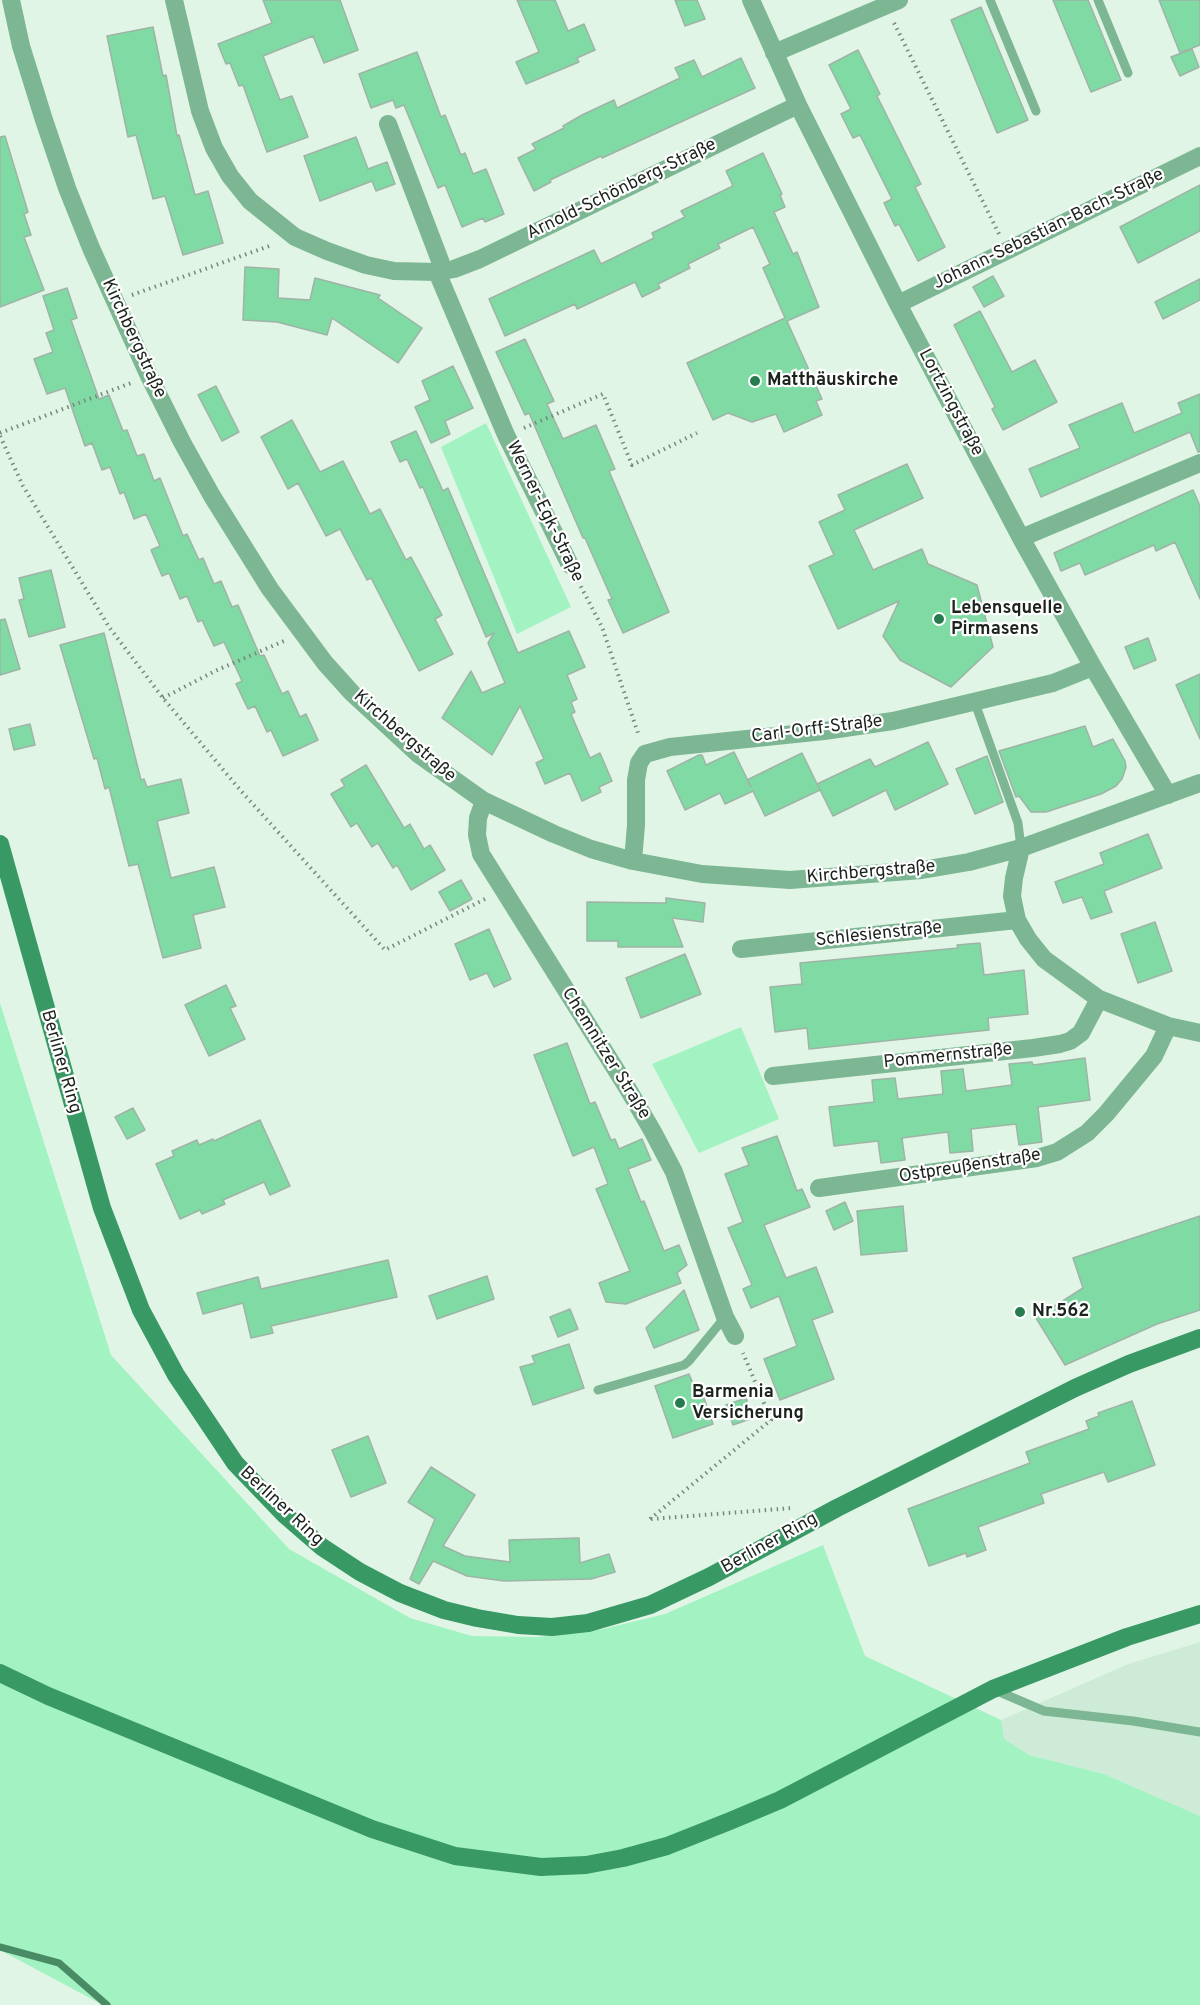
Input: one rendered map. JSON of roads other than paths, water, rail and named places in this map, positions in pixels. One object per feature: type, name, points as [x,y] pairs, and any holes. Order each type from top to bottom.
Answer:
[{"type":"street","name":"Kirchbergstraße","points":[[11,0],[21,46],[63,177],[91,248],[149,376],[212,496],[270,589],[352,693],[385,726],[418,754],[484,801],[517,819],[563,838],[633,861],[702,874],[790,880],[922,870],[969,862],[1020,848],[1200,783]]},
{"type":"street","name":"Arnold-Schönberg-Straße","points":[[174,0],[200,111],[214,148],[230,176],[250,201],[295,237],[366,265],[394,271],[440,272],[480,259],[798,105]]},
{"type":"street","name":"Lortzingstraße","points":[[751,0],[798,105],[898,304],[1021,538],[1168,795]]},
{"type":"street","points":[[774,53],[892,3]]},
{"type":"street","points":[[388,124],[440,272]]},
{"type":"street","name":"Johann-Sebastian-Bach-Straße","points":[[898,304],[1200,156]]},
{"type":"street","name":"Werner-Egk-Straße","points":[[440,272],[506,435],[570,565]]},
{"type":"street","points":[[1021,538],[1200,463]]},
{"type":"street","name":"Carl-Orff-Straße","points":[[633,861],[636,780],[639,763],[645,754],[670,747],[824,731],[893,721],[1053,683],[1093,667]]},
{"type":"street","name":"Chemnitzer Straße","points":[[484,801],[478,818],[477,836],[481,854],[653,1132],[674,1173],[725,1317],[735,1336]]},
{"type":"street","name":"Berliner Ring","points":[[0,844],[102,1208],[141,1310],[176,1375],[235,1463],[285,1515],[322,1547],[360,1572],[400,1593],[444,1610],[477,1618],[518,1625],[552,1627],[588,1623],[650,1605],[690,1587],[837,1508],[1075,1388],[1129,1364],[1200,1338]]},
{"type":"street","points":[[1020,848],[1012,896],[1017,920],[1044,959],[1099,999],[1168,1026],[1200,1033]]},
{"type":"street","name":"Schlesienstraße","points":[[741,949],[1017,920]]},
{"type":"street","name":"Pommernstraße","points":[[773,1076],[1060,1044],[1070,1041],[1081,1033],[1099,999]]},
{"type":"street","name":"Ostpreußenstraße","points":[[819,1188],[1037,1158],[1057,1152],[1087,1133],[1106,1114],[1155,1056],[1168,1026]]},
{"type":"street","points":[[0,1673],[48,1696],[372,1829],[455,1856],[541,1868],[623,1858],[667,1846],[730,1821],[809,1785],[993,1689],[1127,1637],[1200,1614]]},
{"type":"lane","points":[[990,0],[1036,111]]},
{"type":"lane","points":[[1098,0],[1128,73]]},
{"type":"lane","points":[[975,703],[1018,823],[1020,848]]},
{"type":"lane","points":[[598,1390],[684,1365],[725,1317]]},
{"type":"lane","points":[[993,1689],[1044,1711],[1132,1721],[1200,1732]]},
{"type":"waterway","points":[[0,1947],[59,1963],[107,2005]]},
{"type":"place","name":"Matthäuskirche","points":[[755,381]]},
{"type":"place","name":"Lebensquelle Pirmasens","points":[[939,619]]},
{"type":"place","name":"Nr.562","points":[[1020,1312]]},
{"type":"place","name":"Barmenia Versicherung","points":[[680,1403]]}]
